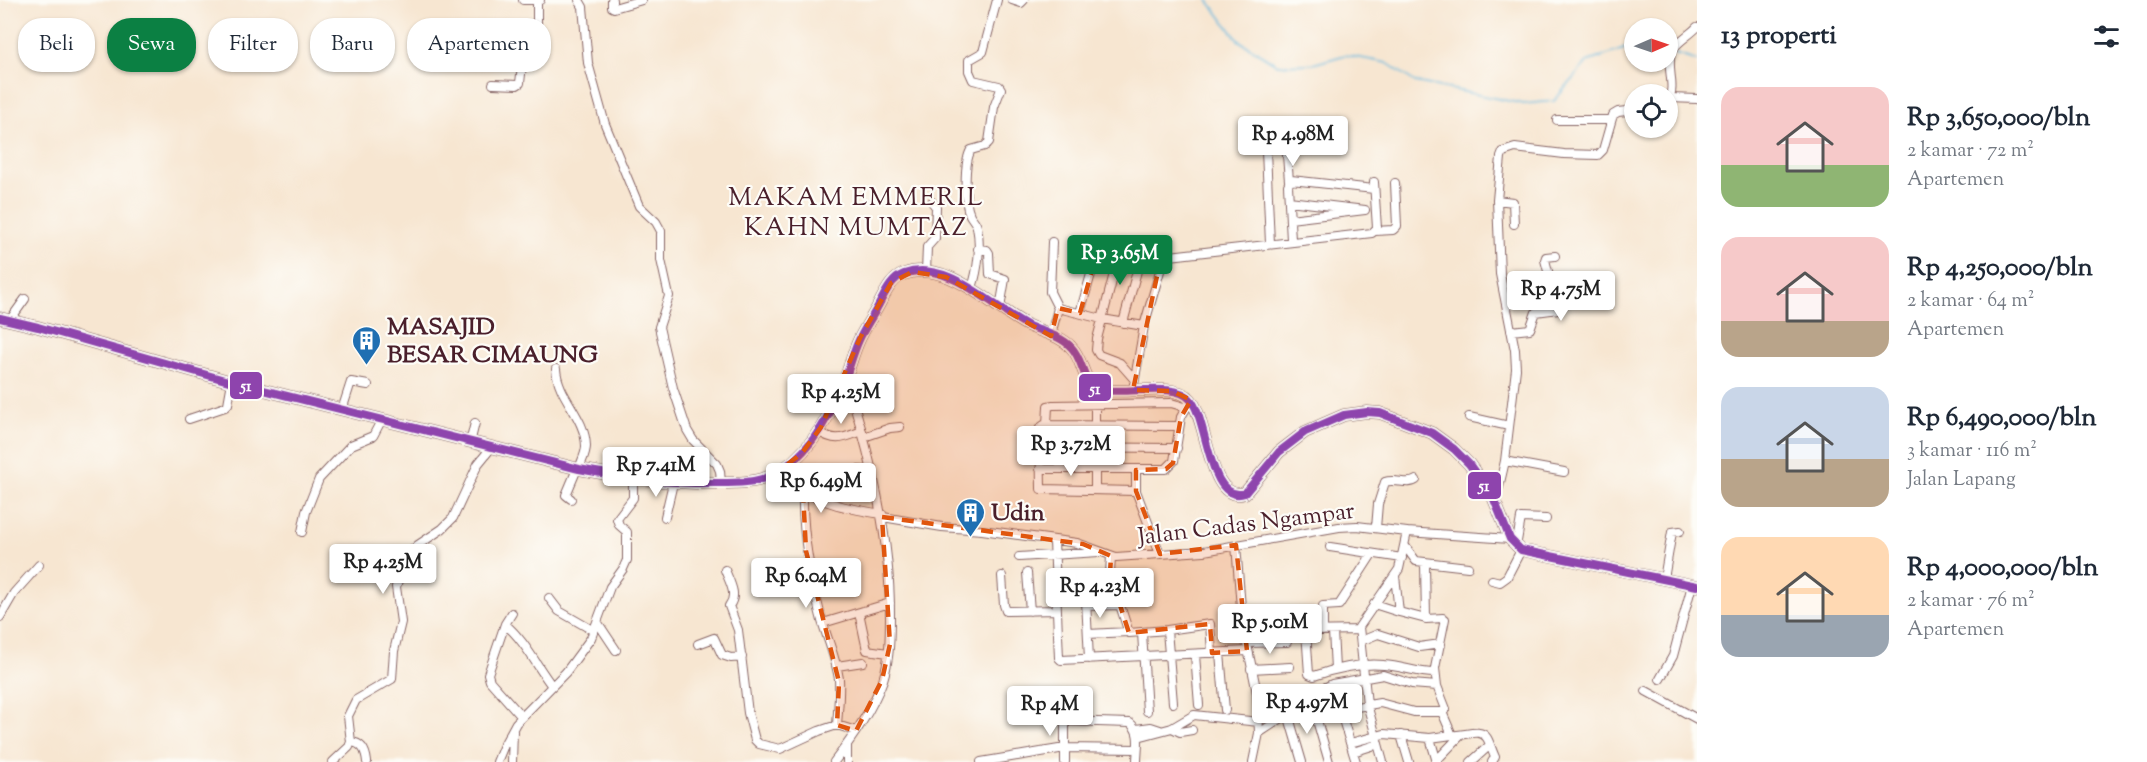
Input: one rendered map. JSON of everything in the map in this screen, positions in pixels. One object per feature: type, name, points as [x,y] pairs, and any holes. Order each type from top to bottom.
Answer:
[{"type":"main road","points":[[5,319],[232,382],[578,469],[633,479],[679,484],[721,483],[755,481],[775,474],[802,453],[818,431],[844,381],[860,338],[891,283],[906,273],[926,272],[946,277],[972,288],[1027,325],[1064,341],[1072,347],[1092,387],[1107,391],[1134,385],[1180,393],[1197,411],[1219,482],[1224,489],[1234,495],[1245,493],[1250,489],[1279,453],[1305,432],[1344,415],[1371,412],[1391,416],[1444,440],[1469,464],[1493,497],[1516,545],[1694,586]]},
{"type":"street","points":[[493,84],[517,85],[520,83],[525,39],[537,28],[538,1],[523,0]]},
{"type":"street","points":[[581,0],[588,63],[601,112],[639,206],[656,222],[661,231],[661,260],[669,296],[659,327],[672,388],[687,430],[693,440],[717,464],[721,483]]},
{"type":"street","points":[[612,0],[614,8],[642,0]]},
{"type":"street","points":[[972,288],[977,269],[978,249],[977,225],[970,214],[965,190],[968,157],[971,150],[985,146],[989,142],[994,107],[1001,89],[999,86],[973,80],[968,66],[969,60],[983,52],[997,0]]},
{"type":"street","points":[[1012,0],[1021,3],[1024,0]]},
{"type":"street","points":[[1670,84],[1671,54],[1697,27]]},
{"type":"street","points":[[1678,99],[1697,99]]},
{"type":"street","points":[[1493,497],[1499,487],[1505,461],[1516,369],[1502,287],[1497,200],[1503,152],[1512,148],[1598,155],[1603,150],[1611,120],[1616,112],[1624,111]]},
{"type":"street","points":[[1557,120],[1611,120]]},
{"type":"street","points":[[1270,244],[1266,150],[1269,147],[1286,144],[1291,240]]},
{"type":"street","points":[[1289,181],[1294,179],[1374,186],[1377,228],[1375,231]]},
{"type":"street","points":[[1080,313],[1093,267],[1118,258],[1161,257],[1291,240],[1393,230],[1397,226],[1395,183]]},
{"type":"street","points":[[1497,200],[1513,202],[1514,224]]},
{"type":"street","points":[[1289,201],[1376,210]]},
{"type":"street","points":[[926,272],[927,247],[935,238],[936,207],[932,202]]},
{"type":"street","points":[[1290,219],[1365,210]]},
{"type":"street","points":[[1051,335],[1058,308],[1050,292],[1052,242]]},
{"type":"street","points":[[978,249],[987,250],[989,253],[990,273],[1005,279],[1000,308]]},
{"type":"street","points":[[1123,323],[1141,256]]},
{"type":"street","points":[[1511,332],[1530,329],[1536,312],[1558,309],[1545,260],[1546,257],[1556,256]]},
{"type":"street","points":[[1134,385],[1144,326],[1162,264],[1161,257]]},
{"type":"street","points":[[1118,258],[1096,350],[1104,358],[1120,363],[1134,385]]},
{"type":"street","points":[[5,319],[26,299]]},
{"type":"street","points":[[1058,308],[1144,326]]},
{"type":"street","points":[[556,369],[556,377],[566,399],[582,426],[585,449],[566,495],[571,499]]},
{"type":"street","points":[[834,762],[848,744],[873,702],[882,680],[888,653],[890,603],[882,516],[873,469],[852,397],[844,381]]},
{"type":"street","points":[[189,419],[225,407],[228,404],[232,382]]},
{"type":"street","points":[[342,410],[351,382],[368,385]]},
{"type":"street","points":[[1095,403],[1095,490]]},
{"type":"street","points":[[1040,469],[1166,469],[1174,461],[1179,426],[1188,403],[1095,403],[1048,406],[1047,425]]},
{"type":"street","points":[[1469,417],[1509,426]]},
{"type":"street","points":[[302,532],[306,512],[319,479],[351,445],[373,436],[381,421]]},
{"type":"street","points":[[470,443],[475,423]]},
{"type":"street","points":[[1136,491],[1042,490],[1040,488],[1041,426],[1179,426]]},
{"type":"street","points":[[818,431],[829,438],[839,439],[900,427]]},
{"type":"street","points":[[1040,447],[1177,448]]},
{"type":"street","points":[[333,762],[351,742],[348,716],[356,700],[390,681],[393,676],[394,651],[401,622],[396,587],[408,554],[453,518],[478,464],[491,448]]},
{"type":"street","points":[[1505,461],[1564,472]]},
{"type":"street","points":[[846,471],[873,469]]},
{"type":"street","points":[[1136,470],[1136,491],[1160,554]]},
{"type":"street","name":"Jalan Cadas Ngampar","points":[[775,474],[803,492],[843,507],[942,527],[1077,543],[1111,556],[1135,557],[1204,551],[1334,527],[1376,528],[1516,545]]},
{"type":"street","points":[[497,762],[513,729],[579,655],[596,627],[610,587],[627,560],[627,532],[619,525],[617,519],[633,498],[633,479]]},
{"type":"street","points":[[1376,528],[1378,504],[1385,482],[1389,480],[1412,483],[1416,480]]},
{"type":"street","points":[[665,518],[679,484]]},
{"type":"street","points":[[803,492],[802,518],[806,551],[823,622],[837,666],[839,682],[837,725]]},
{"type":"street","points":[[1492,580],[1500,582],[1507,577],[1521,518],[1546,519]]},
{"type":"street","points":[[1664,579],[1672,532],[1680,531]]},
{"type":"street","points":[[1383,762],[1367,704],[1359,630],[1360,624],[1395,576],[1401,562],[1407,532]]},
{"type":"street","points":[[1054,541],[1059,658],[1063,660],[1216,653],[1287,642]]},
{"type":"street","points":[[1236,545],[1242,620],[1257,693],[1259,733],[1253,762]]},
{"type":"street","points":[[1405,546],[1421,562],[1426,619]]},
{"type":"street","points":[[1330,548],[1372,554],[1401,562],[1468,567]]},
{"type":"street","points":[[1019,557],[1100,552]]},
{"type":"street","points":[[1323,631],[1323,606],[1339,605],[1372,554]]},
{"type":"street","points":[[1111,556],[1109,567],[1128,632]]},
{"type":"street","points":[[0,616],[14,593],[39,565]]},
{"type":"street","points":[[725,570],[734,592],[733,601],[729,606],[738,630],[751,729],[759,744],[775,749],[786,748],[819,731],[837,725],[856,731]]},
{"type":"street","points":[[1027,573],[1030,611]]},
{"type":"street","points":[[1002,576],[1005,610],[1008,612],[1057,610]]},
{"type":"street","points":[[1395,576],[1399,612]]},
{"type":"street","points":[[1074,582],[1112,580]]},
{"type":"street","points":[[1085,581],[1089,659]]},
{"type":"street","points":[[1660,679],[1673,656],[1694,586]]},
{"type":"street","points":[[549,598],[559,611],[596,627],[616,650]]},
{"type":"street","points":[[823,622],[890,603]]},
{"type":"street","points":[[1339,710],[1383,703],[1420,713],[1442,712],[1446,709],[1437,686],[1435,673],[1445,619],[1426,619],[1374,604]]},
{"type":"street","points":[[1087,606],[1120,605]]},
{"type":"street","points":[[512,613],[505,624],[488,674],[490,681],[522,717]]},
{"type":"street","points":[[1242,620],[1307,615]]},
{"type":"street","points":[[861,616],[867,650],[888,653]]},
{"type":"street","points":[[505,624],[515,632],[552,686]]},
{"type":"street","points":[[1088,634],[1142,633],[1210,624],[1225,710]]},
{"type":"street","points":[[1167,630],[1173,704]]},
{"type":"street","points":[[1359,630],[1306,631],[1309,673],[1314,676],[1335,669],[1363,671],[1412,684],[1437,686]]},
{"type":"street","points":[[1333,631],[1335,669]]},
{"type":"street","points":[[1142,633],[1147,711]]},
{"type":"street","points":[[1361,641],[1378,634],[1417,647],[1440,644]]},
{"type":"street","points":[[698,644],[714,638],[722,655],[731,658],[742,657]]},
{"type":"street","points":[[1195,654],[1199,705]]},
{"type":"street","points":[[837,666],[863,662]]},
{"type":"street","points":[[1259,733],[1323,687],[1363,671],[1387,665],[1417,672],[1435,673]]},
{"type":"street","points":[[1251,669],[1290,667]]},
{"type":"street","points":[[1332,684],[1356,762]]},
{"type":"street","points":[[1257,693],[1291,691]]},
{"type":"street","points":[[1646,691],[1697,719]]},
{"type":"street","points":[[1310,696],[1329,762]]},
{"type":"street","points":[[1065,699],[1065,762]]},
{"type":"street","points":[[1442,712],[1456,735]]},
{"type":"street","points":[[1288,714],[1302,762]]},
{"type":"street","points":[[1137,733],[1151,727],[1160,730],[1172,728],[1190,717],[1199,715],[1258,723]]},
{"type":"street","points":[[1065,722],[1127,722],[1137,733],[1137,762]]},
{"type":"street","points":[[1172,728],[1180,732],[1192,730]]},
{"type":"street","points":[[512,762],[513,729]]},
{"type":"street","points":[[1350,743],[1376,735],[1430,738],[1479,732],[1486,737],[1490,745],[1495,757],[1492,762]]},
{"type":"street","points":[[1401,735],[1409,762]]},
{"type":"street","points":[[1436,762],[1456,735]]},
{"type":"street","points":[[1430,738],[1436,762]]},
{"type":"street","points":[[351,742],[359,744],[364,750],[367,762]]},
{"type":"street","points":[[847,762],[848,744]]},
{"type":"street","points":[[1353,752],[1378,744]]},
{"type":"street","points":[[1471,762],[1490,745]]},
{"type":"street","points":[[981,762],[1065,748],[1137,749]]},
{"type":"highlighted area","points":[[1161,257],[1133,390],[1172,391],[1191,400],[1181,417],[1173,463],[1166,469],[1136,470],[1136,491],[1160,554],[1236,545],[1247,651],[1212,653],[1210,624],[1129,633],[1110,574],[1111,556],[1083,544],[882,517],[890,644],[882,680],[856,731],[837,725],[839,682],[806,551],[803,492],[775,474],[802,453],[821,427],[860,338],[891,283],[912,272],[946,277],[1051,336],[1058,308],[1080,313],[1093,267],[1118,258]]},
{"type":"waterway","points":[[1208,0],[1238,40],[1278,65],[1313,64],[1345,55],[1387,63],[1415,82],[1524,104],[1554,101],[1587,62],[1624,49]]},
{"type":"waterway","points":[[1678,55],[1697,61]]},
{"type":"transit line","name":"51","points":[[0,318],[232,382],[579,469],[631,478],[740,483],[773,475],[786,467],[807,446],[833,407],[859,340],[888,288],[899,276],[916,271],[929,271],[965,285],[1023,323],[1067,343],[1078,356],[1092,387],[1115,391],[1158,390],[1182,393],[1190,399],[1196,409],[1216,474],[1223,486],[1233,493],[1245,493],[1279,452],[1305,432],[1344,415],[1380,413],[1432,433],[1454,449],[1469,464],[1493,497],[1510,539],[1521,550],[1697,586]]},
{"type":"place","name":"MASAJID BESAR CIMAUNG","points":[[366,366]]},
{"type":"place","name":"Udin","points":[[970,538]]},
{"type":"district","name":"MAKAM EMMERIL KAHN MUMTAZ","points":[[856,211]]}]
